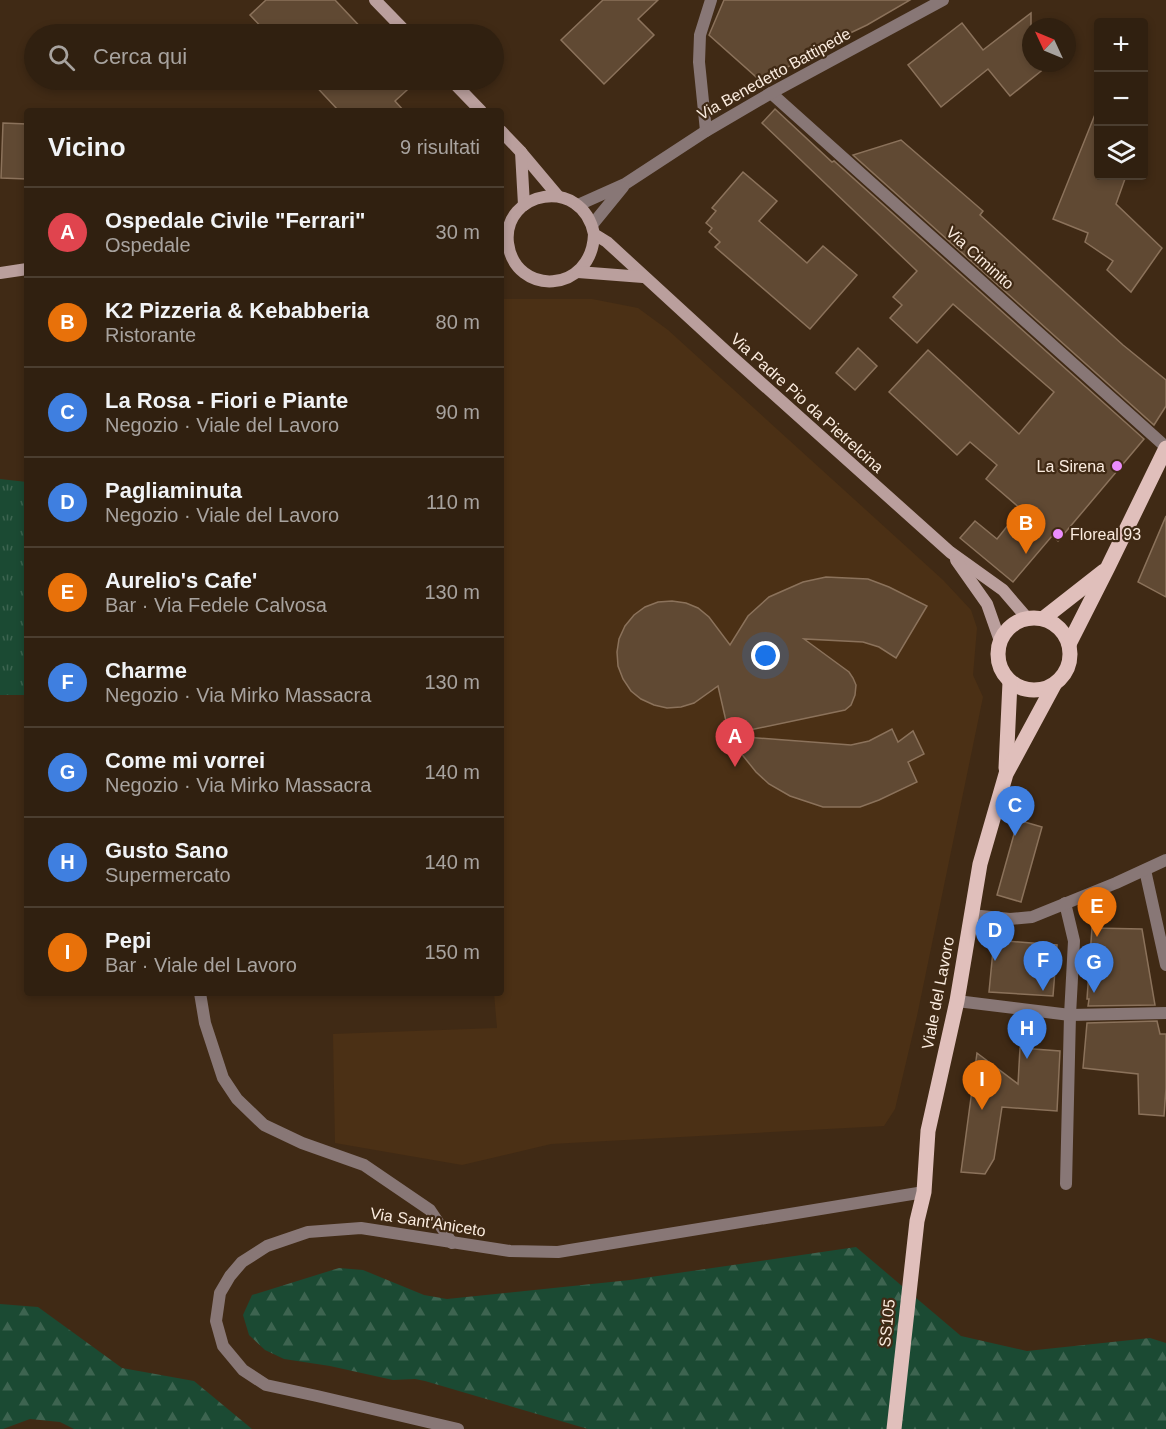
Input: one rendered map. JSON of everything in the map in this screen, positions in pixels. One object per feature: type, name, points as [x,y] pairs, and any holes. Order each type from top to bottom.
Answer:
[{"type":"main road","points":[[1070,644],[1166,448]]},
{"type":"main road","points":[[1044,618],[1108,567]]},
{"type":"main road","points":[[1027,618],[1044,618],[1064,633],[1070,644],[1071,656],[1068,667],[1063,677],[1054,685],[1043,690],[1020,688],[1010,682],[1003,673],[999,663],[1000,640],[1006,630],[1016,622],[1027,618]]},
{"type":"main road","name":"Viale del Lavoro","points":[[1006,774],[1010,682]]},
{"type":"main road","name":"Viale del Lavoro","points":[[917,1221],[924,1192],[928,1131],[957,1002],[980,864],[1006,774],[1054,685]]},
{"type":"main road","name":"SS105","points":[[894,1429],[917,1221]]},
{"type":"street","points":[[375,0],[398,24]]},
{"type":"street","points":[[706,131],[699,62],[700,35],[711,0]]},
{"type":"street","name":"Via Benedetto Battipede","points":[[625,184],[706,131],[771,93],[943,0]]},
{"type":"street","points":[[461,90],[479,108]]},
{"type":"street","name":"Via Ciminito","points":[[771,93],[1166,448]]},
{"type":"street","points":[[504,134],[558,196]]},
{"type":"street","points":[[521,152],[524,205]]},
{"type":"street","points":[[578,205],[625,184]]},
{"type":"street","points":[[593,230],[625,184]]},
{"type":"street","points":[[558,196],[572,201],[584,211],[593,230],[593,245],[591,255],[578,272],[566,279],[553,282],[528,275],[517,266],[511,254],[505,230],[524,205],[534,199],[558,196]]},
{"type":"street","name":"Via Padre Pio da Pietrelcina","points":[[593,230],[950,552],[1003,590],[1027,618]]},
{"type":"street","points":[[504,264],[517,266]]},
{"type":"street","points":[[0,273],[24,269]]},
{"type":"street","points":[[578,272],[644,277]]},
{"type":"street","name":"Via Padre Pio da Pietrelcina","points":[[950,552],[987,604],[1000,640]]},
{"type":"street","points":[[970,915],[1010,919],[1032,916],[1166,860]]},
{"type":"street","points":[[1145,870],[1166,965]]},
{"type":"street","points":[[1065,903],[1074,941],[1066,1184]]},
{"type":"street","points":[[200,996],[205,1023],[223,1078],[237,1099],[264,1125],[302,1143],[364,1165],[430,1210],[452,1243]]},
{"type":"street","points":[[957,1002],[1070,1015],[1166,1013]]},
{"type":"street","name":"Via Sant'Aniceto","points":[[458,1429],[266,1385],[243,1370],[223,1346],[216,1321],[220,1293],[230,1276],[242,1263],[267,1246],[308,1233],[361,1228],[510,1251],[558,1252],[924,1192]]},
{"type":"shaded area","points":[[504,299],[592,299],[638,308],[668,330],[943,580],[971,610],[977,628],[973,675],[983,697],[917,1016],[895,1109],[884,1126],[551,1144],[462,1165],[335,1143],[333,1034],[497,1028],[494,996],[504,996]]},
{"type":"green space","points":[[0,479],[24,482],[24,695],[0,695]]},
{"type":"green space","points":[[856,1247],[961,1336],[1027,1351],[1150,1338],[1166,1343],[1166,1429],[588,1429],[425,1381],[393,1380],[330,1366],[284,1359],[265,1350],[249,1335],[243,1315],[252,1295],[339,1268],[363,1270],[424,1295],[447,1299],[630,1280]]},
{"type":"green space","points":[[0,1304],[38,1307],[122,1368],[194,1381],[252,1429],[74,1429],[60,1422],[30,1419],[0,1429]]},
{"type":"building","points":[[266,0],[335,0],[358,24],[259,24],[250,15]]},
{"type":"building","points":[[603,0],[658,0],[638,19],[654,35],[604,84],[561,40]]},
{"type":"building","points":[[724,0],[910,0],[844,36],[842,32],[763,83],[709,35]]},
{"type":"building","points":[[1022,20],[1022,72],[1040,72],[1010,96],[988,69],[941,107],[908,65],[962,23],[983,50]]},
{"type":"building","points":[[319,90],[407,90],[395,101],[401,108],[336,108]]},
{"type":"building","points":[[775,109],[1144,439],[1058,541],[1052,536],[1013,582],[960,538],[975,521],[997,539],[1021,509],[986,479],[997,465],[970,442],[957,455],[889,392],[928,350],[1019,434],[1054,392],[953,304],[917,343],[890,318],[902,305],[893,297],[917,271],[762,123]]},
{"type":"building","points":[[1094,117],[1094,180],[1125,180],[1116,204],[1162,248],[1131,292],[1107,270],[1113,261],[1085,242],[1088,233],[1053,219]]},
{"type":"building","points":[[3,123],[24,124],[24,179],[1,178]]},
{"type":"building","points":[[901,140],[983,211],[980,215],[1123,345],[1166,380],[1166,406],[1154,425],[853,155]]},
{"type":"building","points":[[743,172],[777,201],[759,221],[807,263],[823,246],[857,275],[810,329],[715,247],[720,242],[709,232],[712,228],[706,223],[716,211],[712,208]]},
{"type":"building","points":[[858,348],[877,366],[855,390],[836,373]]},
{"type":"building","points":[[1166,516],[1166,597],[1138,582]]},
{"type":"building","points":[[826,577],[868,579],[927,606],[896,658],[879,647],[863,642],[804,639],[849,672],[853,678],[856,685],[855,695],[851,705],[845,710],[731,734],[718,686],[694,703],[667,708],[641,699],[631,691],[623,679],[618,666],[619,639],[625,626],[645,607],[658,602],[672,601],[698,608],[709,617],[730,645],[748,616],[769,597],[803,582]]},
{"type":"building","points":[[892,729],[898,742],[913,731],[924,754],[908,762],[917,782],[860,807],[823,807],[790,796],[769,784],[756,772],[740,752],[732,736],[851,745],[869,741]]},
{"type":"building","points":[[1018,820],[1042,827],[1021,902],[997,895]]},
{"type":"building","points":[[1092,928],[1142,929],[1155,1005],[1088,1006]]},
{"type":"building","points":[[994,940],[1057,945],[1053,996],[989,992]]},
{"type":"building","points":[[1157,1021],[1160,1034],[1166,1034],[1164,1116],[1139,1114],[1138,1074],[1083,1068],[1087,1023]]},
{"type":"building","points":[[1020,1048],[1060,1051],[1057,1111],[1002,1107],[994,1159],[985,1174],[961,1172],[977,1053],[1018,1084]]},
{"type":"place","name":"La Sirena","points":[[1117,466]]},
{"type":"place","name":"Floreal 93","points":[[1058,534]]},
{"type":"place","name":"K2 Pizzeria & Kebabberia","points":[[1026,554]]},
{"type":"place","name":"Ospedale Civile \"Ferrari\"","points":[[735,767]]},
{"type":"place","name":"La Rosa - Fiori e Piante","points":[[1015,836]]},
{"type":"place","name":"Aurelio's Cafe'","points":[[1097,937]]},
{"type":"place","name":"Pagliaminuta","points":[[995,961]]},
{"type":"place","name":"Charme","points":[[1043,991]]},
{"type":"place","name":"Come mi vorrei","points":[[1094,993]]},
{"type":"place","name":"Gusto Sano","points":[[1027,1059]]},
{"type":"place","name":"Pepi","points":[[982,1110]]}]
